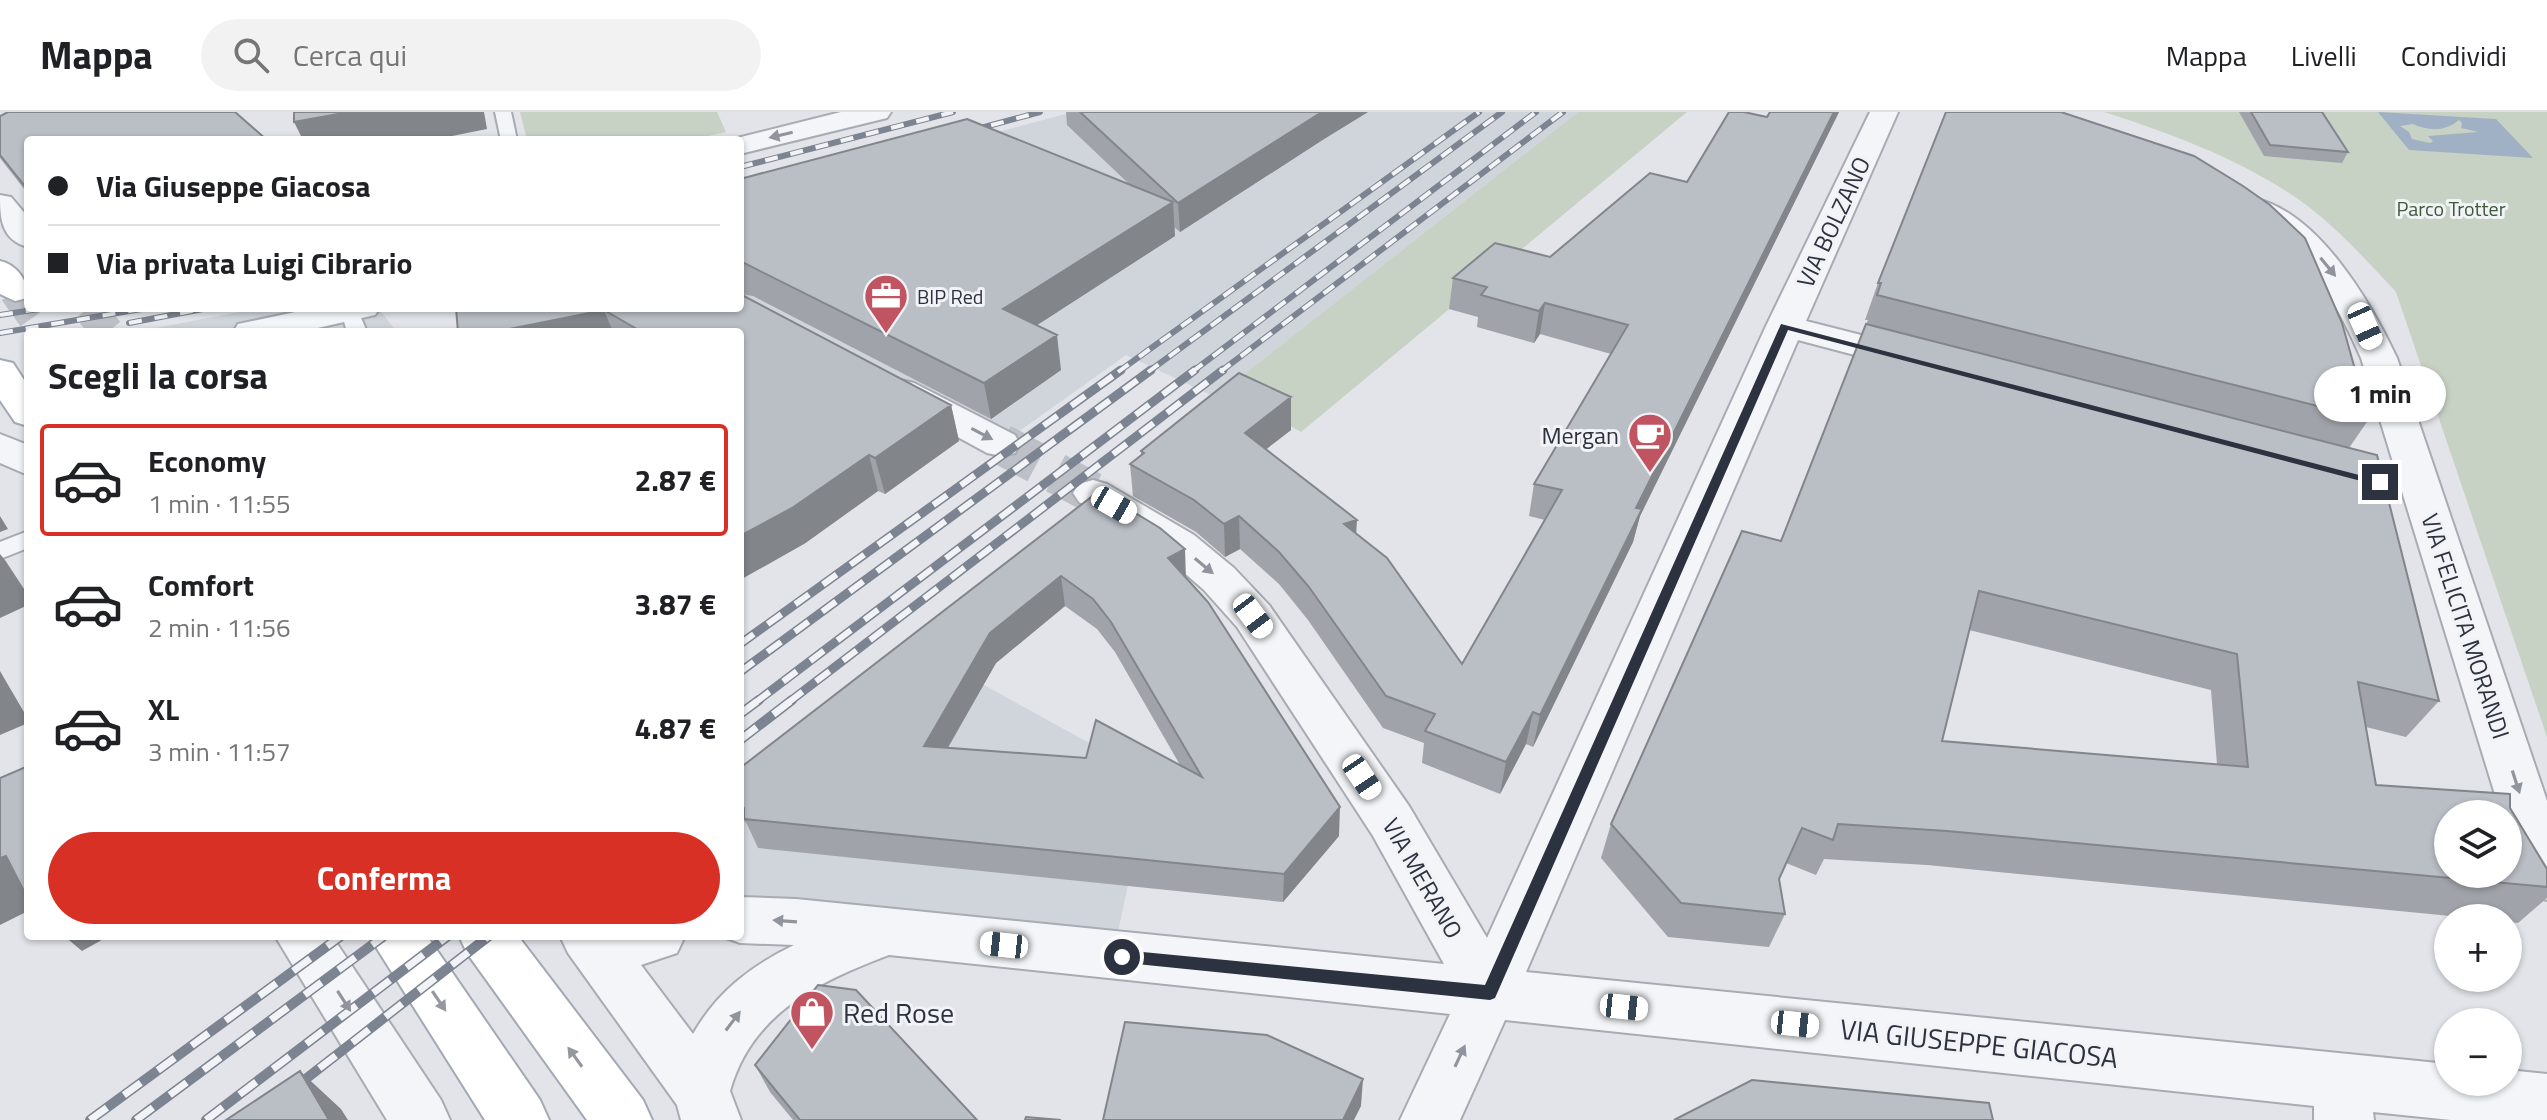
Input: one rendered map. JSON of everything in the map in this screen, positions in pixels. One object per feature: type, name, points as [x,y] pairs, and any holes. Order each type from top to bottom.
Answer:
[{"type":"main road","points":[[0,371],[24,408]]},
{"type":"main road","points":[[399,940],[519,1120]]},
{"type":"main road","points":[[489,940],[622,1120]]},
{"type":"street","points":[[744,144],[877,112]]},
{"type":"street","name":"VIA BOLZANO","points":[[1430,1120],[1490,993],[1784,326],[1884,112]]},
{"type":"street","name":"VIA FELICITA MORANDI","points":[[2227,192],[2305,243],[2346,291],[2379,358],[2547,878]]},
{"type":"street","points":[[0,204],[24,232]]},
{"type":"street","points":[[260,328],[287,316],[355,315]]},
{"type":"street","points":[[1784,326],[1952,370]]},
{"type":"street","points":[[877,379],[1001,444]]},
{"type":"street","points":[[0,446],[24,460]]},
{"type":"street","points":[[2380,482],[2424,495]]},
{"type":"street","name":"VIA MERANO","points":[[1093,493],[1179,545],[1219,579],[1253,616],[1391,821],[1490,993]]},
{"type":"street","name":"VIA GIUSEPPE GIACOSA","points":[[744,920],[796,922],[1490,993],[2340,1099],[2547,1102]]},
{"type":"street","name":"VIA GIUSEPPE GIACOSA","points":[[706,1105],[716,1045],[736,1016],[766,988],[810,962],[885,933]]},
{"type":"street","points":[[305,940],[420,1120]]},
{"type":"street","points":[[630,940],[594,945],[706,1105]]},
{"type":"lane","points":[[503,112],[508,136]]},
{"type":"lane","points":[[0,551],[24,541]]},
{"type":"shaded area","points":[[1073,112],[1578,112],[1215,397],[1126,355],[1004,442],[744,302],[744,200]]},
{"type":"shaded area","points":[[239,312],[381,312],[394,328],[156,328]]},
{"type":"shaded area","points":[[904,641],[1151,777],[1110,969],[744,928],[744,766]]},
{"type":"green space","points":[[520,112],[717,112],[726,132],[708,136],[526,136]]},
{"type":"green space","points":[[1578,112],[1687,112],[1301,432],[1260,409],[1215,397]]},
{"type":"green space","name":"Parco Trotter","points":[[2104,112],[2547,112],[2547,737],[2396,292],[2309,207],[2262,176],[2211,151]]},
{"type":"water","points":[[2378,112],[2496,119],[2533,158],[2409,150]],"holes":[[[2459,120],[2461,128],[2478,132],[2428,136],[2433,141],[2430,143],[2412,139],[2409,132],[2400,126],[2413,124],[2436,129],[2448,127]]]},
{"type":"building","points":[[8,112],[235,112],[262,136],[24,136],[24,185],[0,155],[0,116]]},
{"type":"building","points":[[294,112],[349,112],[294,122]]},
{"type":"building","points":[[1080,112],[1322,112],[1178,203]]},
{"type":"building","points":[[1729,112],[1767,117],[1770,112],[1834,112],[1636,508],[1642,509],[1540,715],[1533,712],[1506,762],[1425,731],[1435,714],[1386,696],[1309,587],[1279,552],[1239,516],[1224,524],[1194,500],[1130,464],[1144,453],[1141,451],[1239,373],[1291,397],[1245,433],[1357,520],[1344,524],[1387,558],[1462,664],[1562,490],[1534,484],[1628,325],[1545,303],[1539,311],[1481,295],[1487,287],[1453,278],[1495,243],[1550,257],[1650,173],[1687,182]]},
{"type":"building","points":[[1946,112],[2061,112],[2194,156],[2270,205],[2305,238],[2342,323],[2369,419],[1877,295],[1881,283],[1878,283]]},
{"type":"building","points":[[2251,112],[2322,112],[2348,152],[2270,145]]},
{"type":"building","points":[[967,119],[1173,202],[1003,309],[1057,335],[984,383],[744,263],[744,178]]},
{"type":"building","points":[[744,296],[951,405],[875,458],[869,455],[792,508],[744,534],[744,328],[635,328],[607,312],[744,312]]},
{"type":"building","points":[[456,312],[594,312],[515,328],[458,328]]},
{"type":"building","points":[[1866,324],[2377,455],[2439,701],[2358,682],[2376,785],[2510,794],[2510,800],[2434,800],[2434,876],[1947,831],[1838,824],[1833,840],[1802,828],[1779,879],[1785,914],[1681,903],[1611,824],[1742,531],[1781,541]],"holes":[[[1979,591],[2237,654],[2248,767],[1942,741]]]},
{"type":"building","points":[[1099,491],[1160,528],[1185,549],[1168,558],[1208,602],[1340,807],[1284,874],[744,819],[744,765]],"holes":[[[1061,576],[1093,599],[1111,622],[1202,777],[1096,720],[1086,758],[924,746],[990,633]]]},
{"type":"building","points":[[24,768],[24,891],[6,856],[0,858],[0,778]]},
{"type":"building","points":[[2522,828],[2547,869],[2547,887],[2522,885]]},
{"type":"building","points":[[818,985],[856,990],[977,1120],[800,1120],[755,1065]]},
{"type":"building","points":[[1125,1022],[1267,1035],[1363,1079],[1343,1120],[1103,1120]]},
{"type":"building","points":[[300,1071],[329,1120],[226,1120]]},
{"type":"building","points":[[1752,1080],[1989,1103],[1993,1120],[1674,1120]]},
{"type":"building","points":[[1026,1117],[1061,1120],[1025,1120]]},
{"type":"tunnel","points":[[15,291],[24,304]]},
{"type":"tunnel","points":[[30,312],[41,328]]},
{"type":"tunnel","points":[[91,312],[105,328]]},
{"type":"tunnel","points":[[1001,444],[1093,493]]},
{"type":"railway","points":[[744,166],[953,112]]},
{"type":"railway","points":[[966,132],[1040,112]]},
{"type":"railway","points":[[1118,372],[1479,112]]},
{"type":"railway","points":[[1148,372],[1502,112]]},
{"type":"railway","points":[[1192,372],[1536,112]]},
{"type":"railway","points":[[1220,372],[1563,112]]},
{"type":"railway","points":[[0,315],[24,311]]},
{"type":"railway","points":[[29,328],[123,312]]},
{"type":"railway","points":[[129,323],[187,312]]},
{"type":"railway","points":[[0,333],[24,329]]},
{"type":"railway","points":[[744,641],[1121,370]]},
{"type":"railway","points":[[744,669],[1151,370]]},
{"type":"railway","points":[[756,702],[1195,370]]},
{"type":"railway","points":[[789,702],[1223,370]]},
{"type":"railway","points":[[744,711],[759,700]]},
{"type":"railway","points":[[744,737],[792,700]]},
{"type":"railway","points":[[90,1120],[336,940]]},
{"type":"railway","points":[[136,1120],[379,940]]},
{"type":"railway","points":[[206,1120],[443,940]]},
{"type":"railway","points":[[253,1120],[484,940]]},
{"type":"place","name":"BIP Red","points":[[886,335]]},
{"type":"place","name":"Mergan","points":[[1650,474]]},
{"type":"place","name":"Red Rose","points":[[812,1051]]},
{"type":"route","points":[[1122,957],[1490,993],[1784,326],[2380,482]]}]
